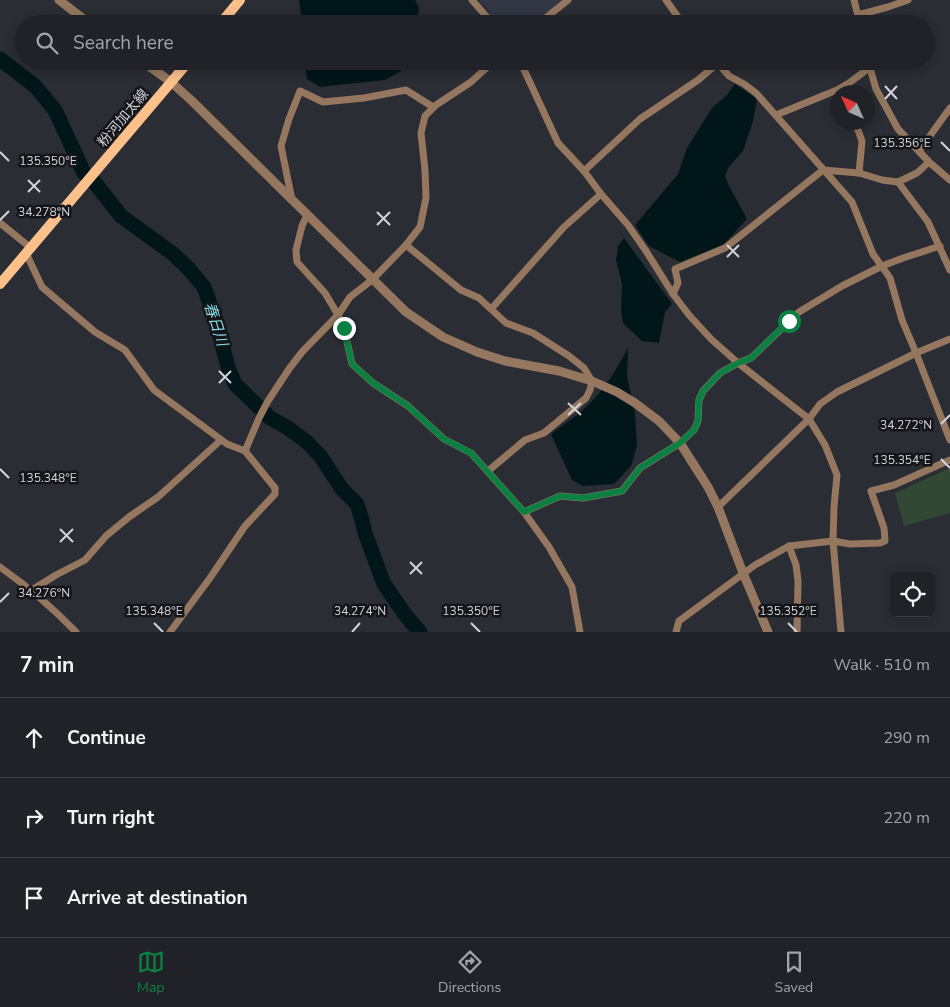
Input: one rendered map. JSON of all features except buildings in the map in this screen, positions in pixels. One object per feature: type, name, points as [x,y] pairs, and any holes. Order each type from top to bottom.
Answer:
[{"type":"main road","points":[[228,15],[240,0]]},
{"type":"main road","name":"粉河加太線","points":[[0,284],[181,70]]},
{"type":"street","points":[[59,0],[78,15]]},
{"type":"street","points":[[472,0],[485,15]]},
{"type":"street","points":[[549,15],[568,0]]},
{"type":"street","points":[[666,0],[676,15]]},
{"type":"street","points":[[854,0],[858,14],[888,8],[908,0]]},
{"type":"street","points":[[154,70],[171,82],[406,312],[443,337],[477,352],[504,360],[558,371],[592,381],[618,392],[659,421],[680,443],[708,487],[718,507],[768,632]]},
{"type":"street","points":[[245,451],[268,401],[302,352],[338,315],[350,297],[372,280],[406,245],[420,227],[426,198],[421,133],[425,116],[432,107],[471,82],[484,70]]},
{"type":"street","points":[[524,70],[558,143],[584,171],[628,225],[673,294],[694,321],[738,363],[809,420],[825,445],[837,475],[833,541],[841,632]]},
{"type":"street","points":[[584,171],[640,119],[698,80],[709,70]]},
{"type":"street","points":[[724,70],[729,76],[756,92],[852,202],[873,254],[890,278],[902,320],[950,440]]},
{"type":"street","points":[[846,85],[863,70]]},
{"type":"street","points":[[870,70],[876,90],[898,129],[929,162],[950,180]]},
{"type":"street","points":[[291,198],[281,146],[300,91],[323,102],[364,98],[406,90],[432,107]]},
{"type":"street","points":[[776,115],[830,94]]},
{"type":"street","points":[[919,152],[950,108]]},
{"type":"street","points":[[858,130],[862,141],[859,172]]},
{"type":"street","points":[[673,294],[678,283],[675,269],[724,248],[823,170],[859,172],[882,180],[898,182],[917,173],[929,162]]},
{"type":"street","points":[[898,182],[928,222],[950,270]]},
{"type":"street","points":[[492,308],[564,227],[601,194]]},
{"type":"street","points":[[307,215],[296,250],[297,262],[325,293],[338,315],[344,328],[352,364],[373,383],[408,406],[444,439],[471,453],[524,512],[550,547],[572,587],[580,632]]},
{"type":"street","points":[[0,223],[28,251],[42,288],[95,332],[125,350],[154,390],[221,440],[245,451],[275,488],[275,494],[245,526],[170,632]]},
{"type":"street","points":[[406,245],[461,290],[480,298],[506,323],[533,333],[569,356],[584,368],[592,381],[586,398],[544,434],[525,440],[488,471]]},
{"type":"street","points":[[524,512],[560,496],[583,498],[622,491],[640,468],[680,443],[694,430],[698,421],[699,400],[703,391],[720,373],[751,358],[799,312],[842,286],[882,266],[940,246]]},
{"type":"street","points":[[718,507],[809,420],[820,404],[838,392],[916,353],[950,340]]},
{"type":"street","points":[[30,591],[85,560],[106,536],[158,497],[221,440]]},
{"type":"street","points":[[676,632],[679,621],[743,573],[789,546],[833,541],[850,544],[880,544],[884,541],[884,528],[871,491],[894,485],[950,460]]},
{"type":"street","points":[[789,546],[796,564],[798,581],[797,632]]},
{"type":"street","points":[[0,567],[59,614],[76,632]]},
{"type":"shaded area","points":[[299,0],[415,0],[419,8],[418,15],[301,15]]},
{"type":"shaded area","points":[[479,0],[563,0],[543,15],[492,15]]},
{"type":"shaded area","points":[[306,70],[401,70],[385,80],[320,87],[307,79]]},
{"type":"shaded area","points":[[735,84],[757,99],[753,121],[743,151],[728,168],[725,176],[747,219],[724,244],[680,262],[649,246],[635,225],[678,174],[687,148],[712,108],[727,95]]},
{"type":"shaded area","points":[[624,238],[672,304],[665,312],[659,343],[642,341],[623,323],[621,309],[622,284],[616,260],[618,246]]},
{"type":"shaded area","points":[[628,348],[627,376],[635,413],[637,446],[631,466],[614,484],[583,486],[572,480],[551,434],[594,399],[620,364]]},
{"type":"green space","points":[[950,468],[950,513],[904,526],[895,493]]},
{"type":"waterway","name":"春日川","points":[[0,59],[35,86],[55,110],[84,173],[95,183],[121,216],[172,253],[204,287],[235,384],[270,418],[307,442],[321,457],[342,489],[357,504],[365,533],[384,584],[406,616],[420,632]]},
{"type":"route","points":[[344,328],[352,364],[373,383],[408,406],[444,439],[471,453],[524,512],[560,496],[583,498],[622,491],[640,468],[680,443],[694,430],[698,421],[699,400],[703,391],[720,373],[751,358],[789,321]]}]
